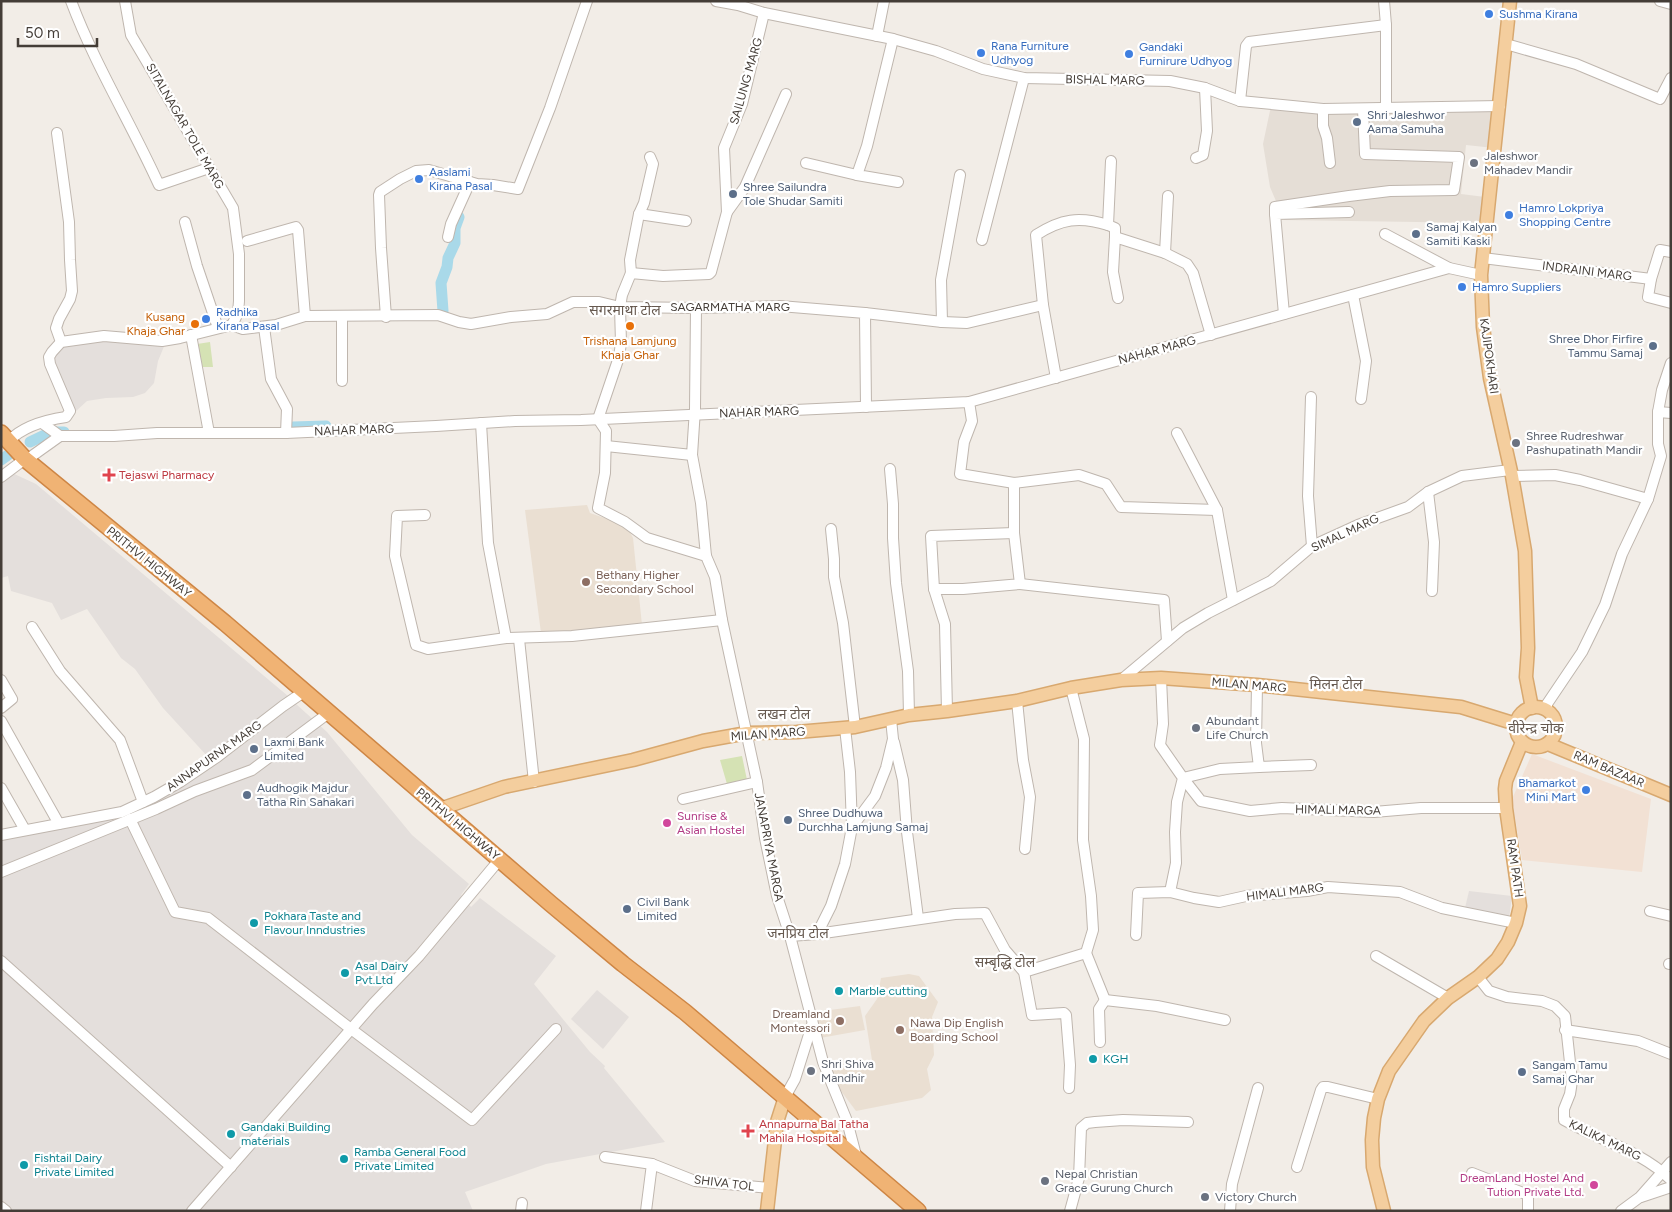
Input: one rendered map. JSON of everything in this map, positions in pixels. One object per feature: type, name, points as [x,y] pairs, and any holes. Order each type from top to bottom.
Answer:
[{"type":"highway","name":"PRITHVI HIGHWAY","points":[[5,437],[25,459],[225,623],[330,712],[440,810],[622,964],[685,1012],[918,1211]]},
{"type":"main road","name":"KAJIPOKHARI","points":[[1510,1],[1481,275],[1484,327],[1490,378],[1511,473],[1525,551],[1528,648],[1526,677],[1532,708]]},
{"type":"main road","name":"MILAN MARG","points":[[440,810],[504,787],[633,760],[703,741],[747,734],[850,728],[909,715],[1017,701],[1071,688],[1120,680],[1160,678],[1257,685],[1461,707],[1516,724]]},
{"type":"main road","points":[[1532,708],[1541,708],[1547,711],[1553,717],[1556,728],[1555,734],[1548,744],[1535,748],[1522,742],[1516,731],[1516,724],[1521,713],[1532,708]]},
{"type":"main road","name":"RAM PATH","points":[[1448,998],[1478,977],[1497,959],[1508,942],[1516,923],[1520,906],[1506,808],[1506,781],[1522,742]]},
{"type":"main road","name":"RAM BAZAAR","points":[[1548,744],[1671,795]]},
{"type":"main road","points":[[1384,1211],[1373,1167],[1372,1149],[1374,1118],[1378,1099],[1389,1071],[1424,1021],[1448,998]]},
{"type":"main road","name":"SHIVA TOL","points":[[767,1211],[777,1122],[785,1097]]},
{"type":"street","points":[[71,1],[91,51],[120,109],[142,146],[159,184],[209,168]]},
{"type":"street","name":"SITALNAGAR TOLE MARG","points":[[125,1],[131,35],[233,208],[239,254],[240,301],[238,313],[232,325]]},
{"type":"street","points":[[386,317],[381,248],[380,192],[400,179],[421,170],[429,170],[481,185],[518,189],[550,108],[586,1]]},
{"type":"street","name":"BISHAL MARG","points":[[716,1],[739,3],[764,13],[893,39],[936,51],[983,69],[1024,78],[1170,81],[1204,88],[1240,101],[1323,109],[1500,106]]},
{"type":"street","points":[[877,36],[884,1]]},
{"type":"street","points":[[1384,1],[1386,25],[1386,108]]},
{"type":"street","points":[[1660,1],[1671,4]]},
{"type":"street","name":"SAILUNG MARG","points":[[630,273],[663,276],[710,273],[727,212],[724,148],[742,104],[764,13]]},
{"type":"street","points":[[1240,101],[1246,46],[1249,42],[1386,25]]},
{"type":"street","points":[[857,175],[867,146],[893,39]]},
{"type":"street","points":[[1506,44],[1576,64],[1660,99],[1671,78]]},
{"type":"street","points":[[982,240],[1024,78]]},
{"type":"street","points":[[1196,158],[1203,155],[1207,131],[1204,88]]},
{"type":"street","points":[[727,212],[745,187],[786,94]]},
{"type":"street","points":[[1284,314],[1275,207],[1390,191],[1454,190],[1459,156],[1365,154],[1362,108]]},
{"type":"street","points":[[1323,109],[1323,126],[1327,138],[1330,163]]},
{"type":"street","points":[[5,437],[66,416],[70,411],[50,364],[52,352],[61,342],[56,328],[72,292],[69,222],[57,133]]},
{"type":"street","points":[[650,157],[652,164],[644,203],[638,214],[630,260],[630,273],[620,307],[620,351],[599,416],[606,431],[606,473],[598,508],[625,522],[647,538],[706,556]]},
{"type":"street","points":[[1108,225],[1111,161]]},
{"type":"street","points":[[806,163],[898,182]]},
{"type":"street","points":[[942,322],[941,280],[960,174]]},
{"type":"street","points":[[448,237],[454,216],[470,182]]},
{"type":"street","points":[[1164,252],[1168,196]]},
{"type":"street","points":[[1275,214],[1349,212]]},
{"type":"street","points":[[638,214],[686,221]]},
{"type":"street","points":[[1056,378],[1043,305],[1036,236],[1052,225],[1074,220],[1091,220],[1115,228],[1113,272],[1118,298]]},
{"type":"street","points":[[186,222],[197,266],[218,328]]},
{"type":"street","points":[[247,241],[296,227],[298,230],[305,316]]},
{"type":"street","points":[[1385,234],[1449,268]]},
{"type":"street","points":[[1115,237],[1164,252],[1188,264],[1193,273],[1211,335]]},
{"type":"street","points":[[1671,252],[1660,250],[1651,279],[1648,297],[1671,303]]},
{"type":"street","name":"INDRAINI MARG","points":[[1483,258],[1651,279]]},
{"type":"street","name":"NAHAR MARG","points":[[60,436],[286,432],[481,424],[599,416],[969,402],[1449,268],[1481,275]]},
{"type":"street","points":[[1352,295],[1366,361],[1361,399]]},
{"type":"street","name":"SAGARMATHA MARG","points":[[61,342],[104,336],[162,341],[232,325],[243,329],[264,327],[289,322],[305,316],[386,317],[438,315],[471,324],[511,317],[547,314],[573,302],[599,302],[620,307],[780,306],[967,323],[1043,305]]},
{"type":"street","name":"JANAPRIYA MARGA","points":[[696,308],[692,455],[701,503],[706,556],[715,577],[722,620],[757,782],[777,896],[804,986],[812,1025],[823,1062],[847,1121],[857,1160]]},
{"type":"street","points":[[865,313],[866,407]]},
{"type":"street","points":[[342,316],[342,381]]},
{"type":"street","points":[[264,327],[272,379],[286,409],[286,432]]},
{"type":"street","points":[[191,335],[209,433]]},
{"type":"street","points":[[1547,711],[1548,704],[1582,652],[1606,605],[1622,554],[1648,499],[1662,456],[1658,444],[1658,412],[1662,390],[1671,363]]},
{"type":"street","points":[[1311,397],[1308,496],[1312,546]]},
{"type":"street","points":[[969,402],[972,421],[964,442],[960,474],[1014,483],[1079,474],[1106,484],[1121,507],[1217,510]]},
{"type":"street","points":[[1658,412],[1671,413]]},
{"type":"street","points":[[1,476],[60,436],[42,423]]},
{"type":"street","points":[[481,424],[488,543],[506,638]]},
{"type":"street","points":[[1177,433],[1217,510],[1232,600]]},
{"type":"street","points":[[606,446],[692,455]]},
{"type":"street","points":[[890,469],[896,583],[908,671],[909,715]]},
{"type":"street","name":"SIMAL MARG","points":[[1120,680],[1183,628],[1232,600],[1271,581],[1312,546],[1358,525],[1408,506],[1428,492],[1462,476],[1511,473],[1555,475],[1648,499]]},
{"type":"street","points":[[1014,483],[1014,533],[1020,584]]},
{"type":"street","points":[[1428,492],[1434,542],[1432,591]]},
{"type":"street","points":[[425,515],[397,516],[395,556],[416,645],[428,649],[506,638],[608,632],[722,620]]},
{"type":"street","points":[[817,934],[831,906],[845,864],[852,827],[850,728],[843,623],[834,577],[831,529]]},
{"type":"street","points":[[947,711],[945,624],[934,589],[932,536],[1014,533]]},
{"type":"street","points":[[934,589],[963,590],[1020,584],[1164,600],[1167,641]]},
{"type":"street","points":[[32,627],[60,671],[120,740],[143,802]]},
{"type":"street","points":[[519,638],[534,782]]},
{"type":"street","name":"HIMALI MARGA","points":[[1160,678],[1162,724],[1160,745],[1200,801],[1250,811],[1282,808],[1374,812],[1421,808],[1506,808]]},
{"type":"street","points":[[1,680],[12,699],[1,708]]},
{"type":"street","points":[[1257,685],[1256,742],[1259,767]]},
{"type":"street","points":[[1071,688],[1084,738],[1083,840],[1091,896],[1093,930],[1086,953],[1105,1000]]},
{"type":"street","name":"ANNAPURNA MARG","points":[[1,835],[122,812],[169,789],[188,777],[305,691]]},
{"type":"street","points":[[1017,701],[1023,760],[1030,797],[1025,849]]},
{"type":"street","points":[[1,872],[195,791],[252,770],[279,752],[330,712]]},
{"type":"street","points":[[891,719],[893,739],[903,780],[907,832],[918,918]]},
{"type":"street","points":[[1,721],[59,824]]},
{"type":"street","points":[[852,827],[876,796],[886,768],[893,739]]},
{"type":"street","points":[[1170,892],[1176,863],[1175,832],[1177,802],[1183,778],[1220,769],[1311,764]]},
{"type":"street","points":[[684,799],[757,782]]},
{"type":"street","points":[[1,788],[25,830]]},
{"type":"street","points":[[130,819],[175,912],[208,918],[472,1120],[556,1029]]},
{"type":"street","points":[[192,1211],[351,1029],[419,956],[500,859]]},
{"type":"street","name":"HIMALI MARG","points":[[1136,935],[1138,892],[1170,892],[1219,902],[1246,896],[1307,891],[1328,887],[1400,892],[1442,908],[1516,923]]},
{"type":"street","points":[[1650,911],[1671,916]]},
{"type":"street","points":[[790,936],[867,928],[918,918],[985,913],[1005,950],[1024,972],[1032,1015],[1064,1013],[1066,1015],[1069,1088]]},
{"type":"street","points":[[1024,972],[1086,953]]},
{"type":"street","points":[[1376,956],[1448,998]]},
{"type":"street","points":[[1,960],[231,1167]]},
{"type":"street","points":[[1478,977],[1489,991],[1507,997],[1542,1001],[1555,1006],[1565,1016],[1565,1030],[1638,1040],[1671,1054]]},
{"type":"street","points":[[1105,1000],[1157,1006],[1225,1020]]},
{"type":"street","points":[[1100,1042],[1099,1009],[1105,1000]]},
{"type":"street","points":[[785,1097],[795,1079],[812,1025]]},
{"type":"street","name":"KALIKA MARG","points":[[1565,1030],[1572,1081],[1570,1094],[1564,1108],[1564,1120],[1645,1159],[1662,1172]]},
{"type":"street","points":[[1297,1167],[1323,1088],[1328,1087],[1378,1099]]},
{"type":"street","points":[[1230,1211],[1232,1184],[1258,1088]]},
{"type":"street","points":[[1070,1211],[1079,1178],[1081,1128],[1087,1123],[1123,1120],[1188,1122]]},
{"type":"street","name":"SHIVA TOL","points":[[605,1157],[652,1164],[696,1181],[770,1188]]},
{"type":"street","points":[[1622,1211],[1640,1197],[1671,1162]]},
{"type":"street","points":[[646,1211],[652,1164]]},
{"type":"street","points":[[1662,1172],[1671,1180]]},
{"type":"street","points":[[1472,1173],[1528,1196],[1528,1211]]},
{"type":"street","points":[[1640,1197],[1671,1187]]},
{"type":"street","points":[[1,1207],[6,1211]]},
{"type":"shaded area","points":[[1271,106],[1496,109],[1494,148],[1466,145],[1461,194],[1485,197],[1483,223],[1284,220],[1270,187],[1263,144]]},
{"type":"shaded area","points":[[117,340],[165,344],[158,361],[154,383],[145,393],[133,397],[87,401],[76,411],[69,401],[52,357],[62,346],[91,341]]},
{"type":"shaded area","points":[[10,472],[36,484],[288,696],[251,728],[208,757],[163,708],[135,669],[121,658],[87,609],[61,620],[52,603],[11,591],[8,576],[1,578],[1,481]]},
{"type":"shaded area","name":"Bethany Higher Secondary School","points":[[587,505],[590,513],[628,528],[633,538],[642,625],[541,633],[525,510]]},
{"type":"shaded area","points":[[296,704],[327,732],[412,835],[469,884],[461,895],[471,907],[480,898],[556,956],[534,984],[590,1052],[605,1066],[604,1068],[665,1142],[546,1164],[465,1192],[473,1211],[1,1211],[1,838],[103,821],[176,790]]},
{"type":"shaded area","points":[[1532,754],[1651,799],[1642,872],[1522,860],[1512,799]]},
{"type":"shaded area","points":[[1469,891],[1512,896],[1509,919],[1465,908]]},
{"type":"shaded area","name":"Nawa Dip English Boarding School","points":[[909,974],[919,976],[938,1002],[932,1017],[934,1055],[927,1069],[931,1090],[922,1098],[856,1111],[835,1083],[827,1067],[872,1060],[865,1016],[877,999],[881,978]]},
{"type":"shaded area","points":[[597,990],[629,1017],[603,1049],[571,1019]]},
{"type":"shaded area","name":"Dreamland Montessori","points":[[860,1006],[865,1030],[820,1038],[815,1012]]},
{"type":"green space","points":[[210,342],[213,367],[201,367],[197,344]]},
{"type":"green space","points":[[742,756],[747,780],[727,784],[720,760]]},
{"type":"waterway","points":[[443,311],[441,283],[448,258],[455,243],[455,228],[459,217]]},
{"type":"waterway","points":[[293,427],[326,426]]},
{"type":"waterway","points":[[30,442],[51,432],[64,432]]},
{"type":"waterway","points":[[1,460],[8,455]]},
{"type":"place","name":"Sushma Kirana","points":[[1489,14]]},
{"type":"place","name":"Rana Furniture Udhyog","points":[[981,53]]},
{"type":"place","name":"Gandaki Furnirure Udhyog","points":[[1129,54]]},
{"type":"place","name":"Shri Jaleshwor Aama Samuha","points":[[1357,122]]},
{"type":"place","name":"Jaleshwor Mahadev Mandir","points":[[1474,163]]},
{"type":"place","name":"Aaslami Kirana Pasal","points":[[419,179]]},
{"type":"place","name":"Shree Sailundra Tole Shudar Samiti","points":[[733,194]]},
{"type":"place","name":"Hamro Lokpriya Shopping Centre","points":[[1509,215]]},
{"type":"place","name":"Samaj Kalyan Samiti Kaski","points":[[1416,234]]},
{"type":"place","name":"Hamro Suppliers","points":[[1462,287]]},
{"type":"place","name":"Radhika Kirana Pasal","points":[[206,319]]},
{"type":"place","name":"Kusang Khaja Ghar","points":[[195,324]]},
{"type":"place","name":"Trishana Lamjung Khaja Ghar","points":[[630,326]]},
{"type":"place","name":"Shree Dhor Firfire Tammu Samaj","points":[[1653,346]]},
{"type":"place","name":"Shree Rudreshwar Pashupatinath Mandir","points":[[1516,443]]},
{"type":"place","name":"Tejaswi Pharmacy","points":[[109,475]]},
{"type":"place","name":"Bethany Higher Secondary School","points":[[586,582]]},
{"type":"place","name":"Abundant Life Church","points":[[1196,728]]},
{"type":"place","name":"Laxmi Bank Limited","points":[[254,749]]},
{"type":"place","name":"Bhamarkot Mini Mart","points":[[1586,790]]},
{"type":"place","name":"Audhogik Majdur Tatha Rin Sahakari","points":[[247,795]]},
{"type":"place","name":"Shree Dudhuwa Durchha Lamjung Samaj","points":[[788,820]]},
{"type":"place","name":"Sunrise & Asian Hostel","points":[[667,823]]},
{"type":"place","name":"Civil Bank Limited","points":[[627,909]]},
{"type":"place","name":"Pokhara Taste and Flavour Inndustries","points":[[254,923]]},
{"type":"place","name":"Asal Dairy Pvt.Ltd","points":[[345,973]]},
{"type":"place","name":"Marble cutting","points":[[839,991]]},
{"type":"place","name":"Dreamland Montessori","points":[[840,1021]]},
{"type":"place","name":"Nawa Dip English Boarding School","points":[[900,1030]]},
{"type":"place","name":"KGH","points":[[1093,1059]]},
{"type":"place","name":"Shri Shiva Mandhir","points":[[811,1071]]},
{"type":"place","name":"Sangam Tamu Samaj Ghar","points":[[1522,1072]]},
{"type":"place","name":"Annapurna Bal Tatha Mahila Hospital","points":[[748,1131]]},
{"type":"place","name":"Gandaki Building materials","points":[[231,1134]]},
{"type":"place","name":"Ramba General Food Private Limited","points":[[344,1159]]},
{"type":"place","name":"Fishtail Dairy Private Limited","points":[[24,1165]]},
{"type":"place","name":"Nepal Christian Grace Gurung Church","points":[[1045,1181]]},
{"type":"place","name":"DreamLand Hostel And Tution Private Ltd.","points":[[1594,1185]]},
{"type":"place","name":"Victory Church","points":[[1205,1197]]},
{"type":"district","name":"सगरमाथा टोल","points":[[625,310]]},
{"type":"district","name":"मिलन टोल","points":[[1336,684]]},
{"type":"district","name":"लखन टोल","points":[[784,714]]},
{"type":"district","name":"वीरेन्द्र चोक","points":[[1536,728]]},
{"type":"district","name":"जनप्रिय टोल","points":[[798,933]]},
{"type":"district","name":"सम्बृद्धि टोल","points":[[1005,962]]}]
